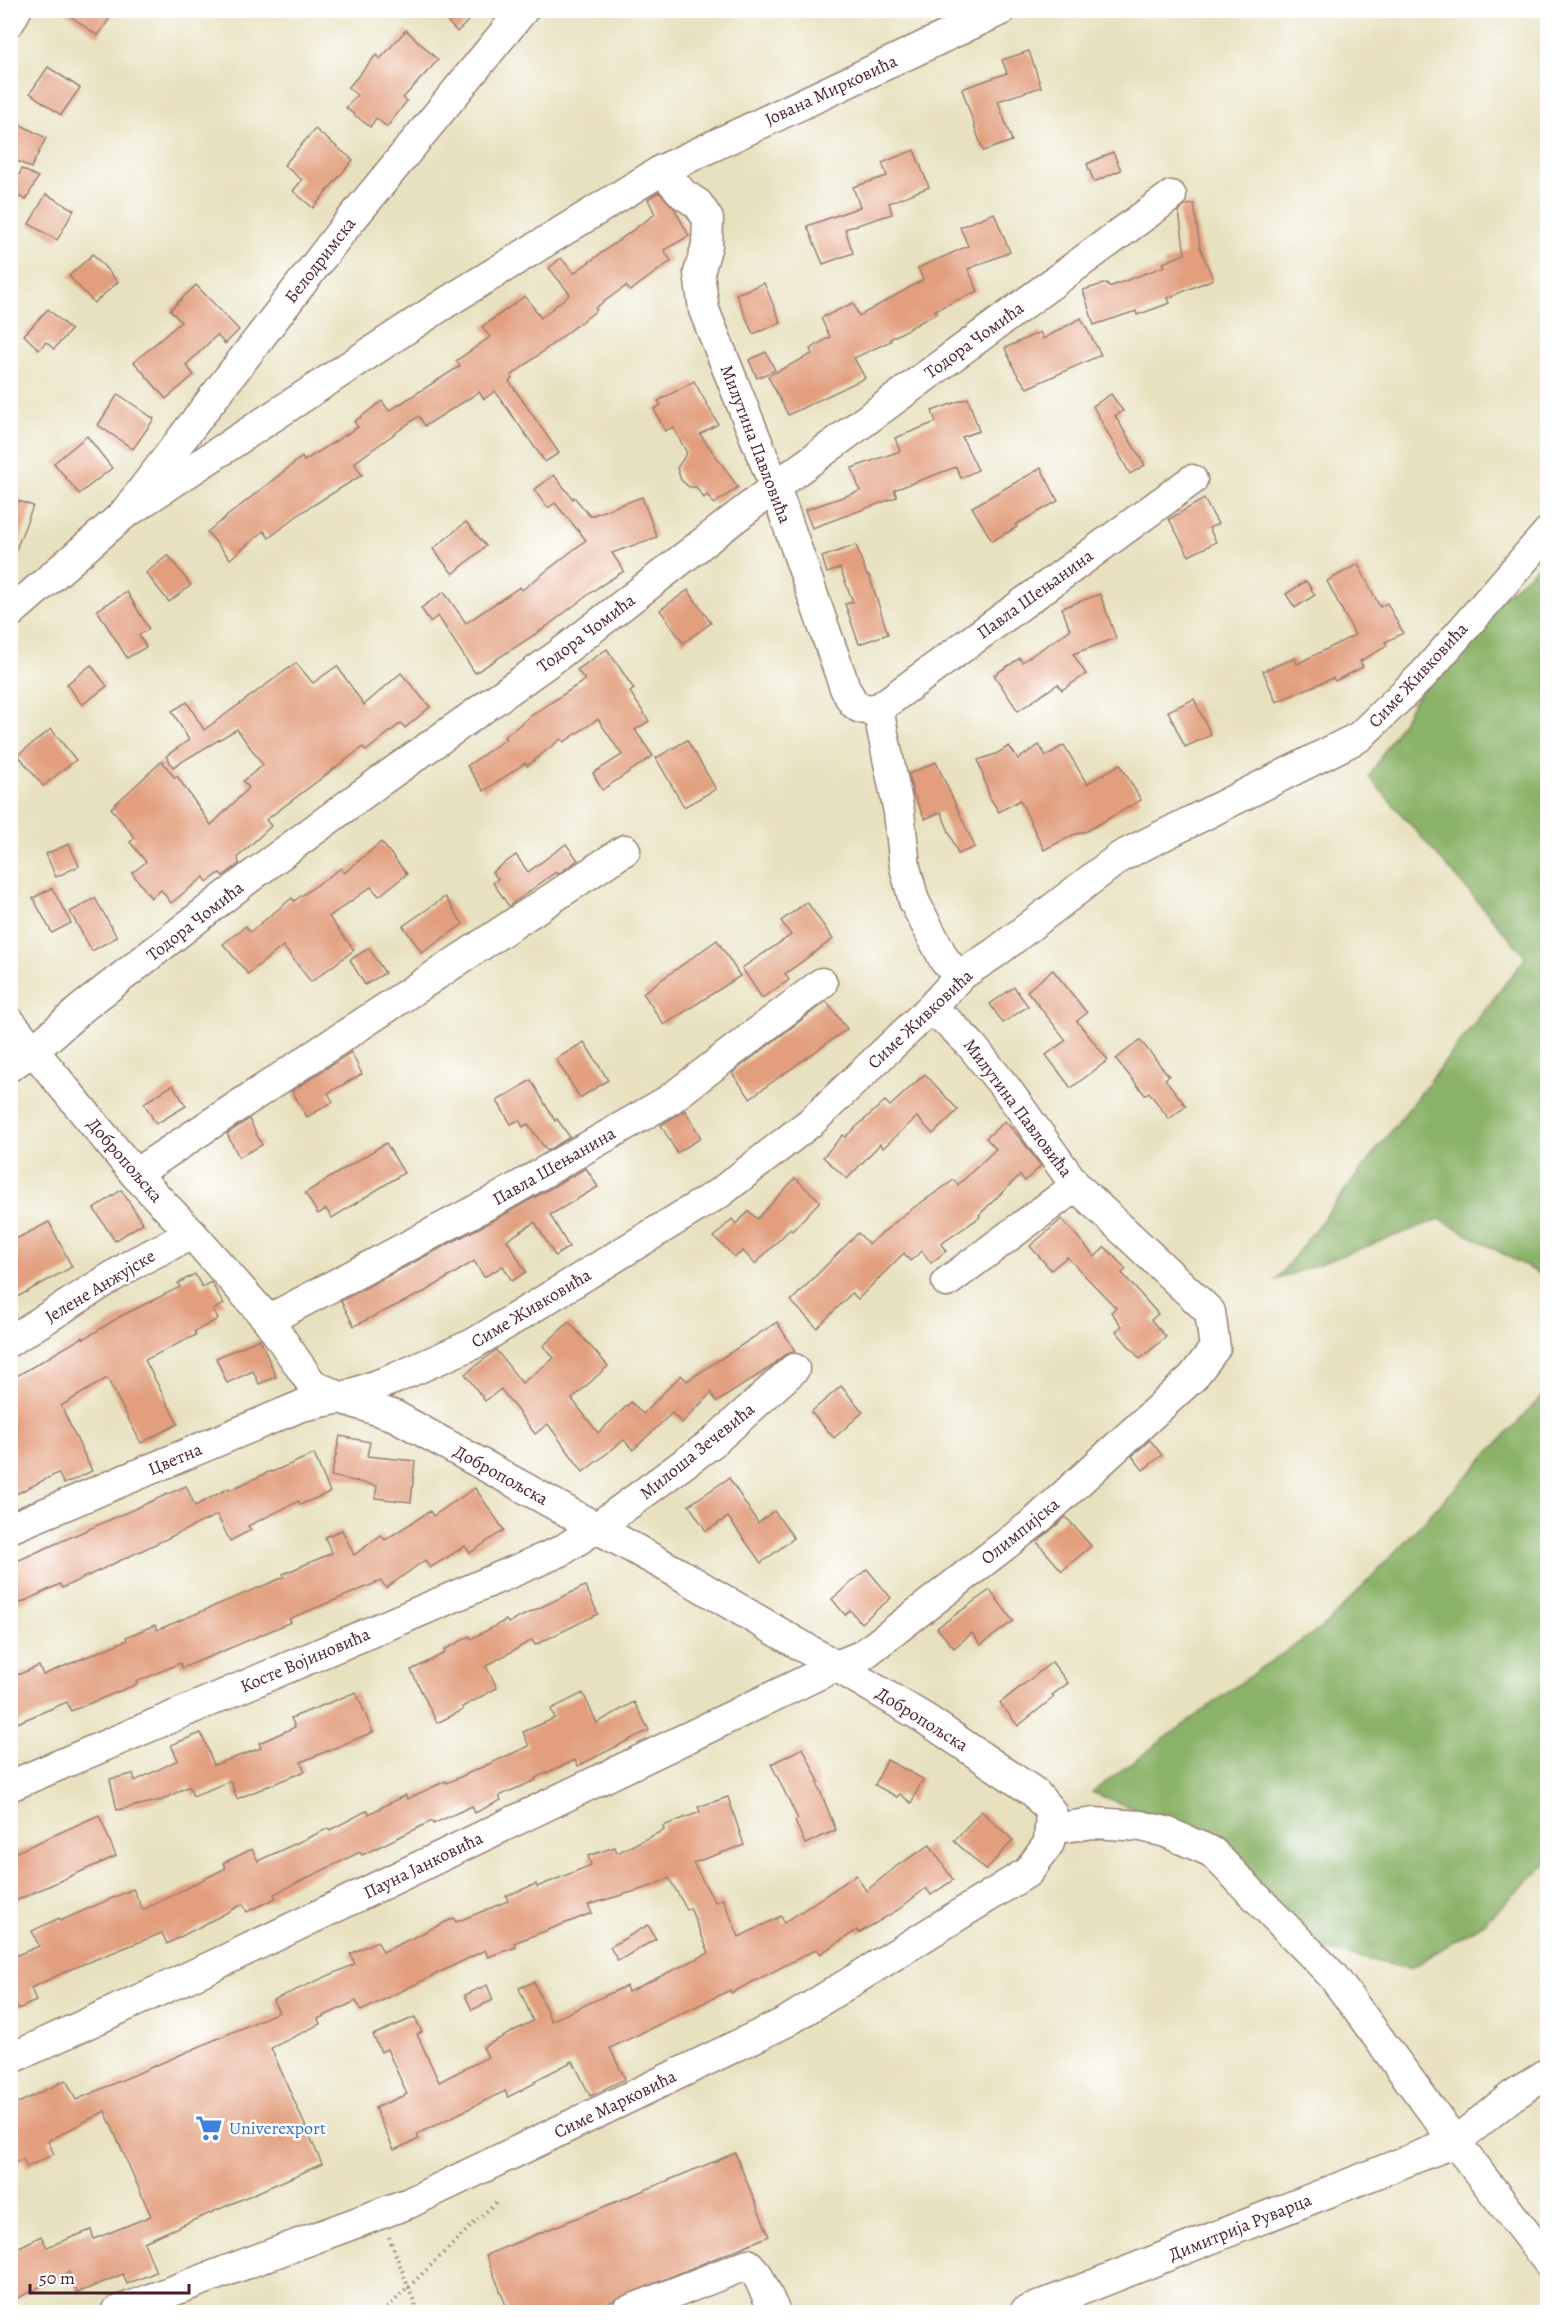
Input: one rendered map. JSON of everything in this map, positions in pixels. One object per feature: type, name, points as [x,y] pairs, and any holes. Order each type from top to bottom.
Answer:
[{"type":"street","points":[[10,21],[16,10]]},
{"type":"street","name":"Белодримска","points":[[123,515],[341,232],[524,10]]},
{"type":"street","name":"Јована Мирковића","points":[[662,170],[1001,10]]},
{"type":"street","name":"Белодримска","points":[[10,613],[123,515],[447,302],[662,170]]},
{"type":"street","name":"Милутина Павловића","points":[[662,170],[683,194],[698,204],[708,219],[707,244],[699,273],[705,310],[775,487],[845,688],[853,703],[862,710],[878,709]]},
{"type":"street","name":"Тодора Чомића","points":[[22,1059],[82,1008],[249,878],[379,782],[557,656],[775,487],[1171,196]]},
{"type":"street","name":"Павла Шењанина","points":[[878,709],[1192,480]]},
{"type":"street","name":"Симе Живковића","points":[[341,1398],[390,1380],[473,1344],[721,1192],[812,1122],[929,1010],[960,976],[995,953],[1120,857],[1359,738],[1424,674],[1548,531]]},
{"type":"street","points":[[878,709],[899,812],[905,867],[914,901],[945,961],[960,976]]},
{"type":"street","points":[[135,1174],[625,850]]},
{"type":"street","name":"Павла Шењанина","points":[[268,1320],[499,1198],[669,1100],[822,983]]},
{"type":"street","name":"Милутина Павловића","points":[[929,1010],[949,1023],[971,1045],[1008,1090],[1076,1186],[1210,1312],[1215,1348],[1193,1377]]},
{"type":"street","points":[[10,1022],[22,1059]]},
{"type":"street","name":"Добропољска","points":[[22,1059],[192,1233],[268,1320],[312,1384],[341,1398],[395,1416],[678,1573],[924,1718],[1035,1793],[1051,1821]]},
{"type":"street","points":[[947,1282],[1076,1186]]},
{"type":"street","name":"Јелене Анжујске","points":[[10,1341],[136,1262],[192,1233]]},
{"type":"street","name":"Милоша Зечевића","points":[[596,1528],[712,1443],[794,1369]]},
{"type":"street","name":"Олимпијска","points":[[834,1666],[863,1655],[1036,1521],[1193,1377]]},
{"type":"street","name":"Цветна","points":[[10,1528],[301,1406],[341,1398]]},
{"type":"street","name":"Косте Војиновића","points":[[10,1786],[561,1551],[596,1528]]},
{"type":"street","name":"Пауна Јанковића","points":[[10,2059],[219,1963],[834,1666]]},
{"type":"street","points":[[1051,1821],[1141,1826],[1166,1832],[1212,1852],[1332,1975],[1455,2142],[1548,2262]]},
{"type":"street","name":"Симе Марковића","points":[[116,2313],[409,2203],[786,2022],[1028,1872],[1049,1843],[1051,1821]]},
{"type":"street","name":"Димитрија Руварца","points":[[1025,2313],[1455,2142],[1512,2097],[1548,2073]]},
{"type":"street","points":[[626,2313],[748,2264],[757,2274],[776,2313]]},
{"type":"path","points":[[383,2313],[497,2201]]},
{"type":"path","points":[[381,2214],[418,2313]]},
{"type":"green space","points":[[1547,559],[1547,1278],[1440,1219],[1276,1280],[1526,957],[1369,777],[1449,643]]},
{"type":"green space","points":[[1547,1391],[1547,1863],[1485,1922],[1410,1969],[1308,1946],[1213,1841],[1092,1792],[1262,1667],[1326,1625]]},
{"type":"building","points":[[62,10],[115,10],[98,36]]},
{"type":"building","points":[[437,10],[479,10],[457,32]]},
{"type":"building","points":[[406,30],[438,60],[403,98],[407,101],[387,127],[376,118],[370,127],[346,108],[357,95],[348,88],[376,55],[380,59]]},
{"type":"building","points":[[1029,51],[1041,87],[998,101],[1012,141],[983,151],[962,89],[1007,73],[1002,60]]},
{"type":"building","points":[[48,67],[80,88],[61,115],[30,93]]},
{"type":"building","points":[[10,119],[46,138],[31,168],[10,157]]},
{"type":"building","points":[[315,129],[353,160],[313,208],[293,191],[302,180],[284,165]]},
{"type":"building","points":[[914,150],[929,187],[889,203],[892,214],[845,229],[853,253],[823,264],[807,226],[860,207],[853,187],[887,176],[882,163]]},
{"type":"building","points":[[1113,152],[1121,170],[1094,182],[1087,164]]},
{"type":"building","points":[[22,169],[38,177],[26,200],[10,192]]},
{"type":"building","points":[[659,192],[674,208],[689,236],[664,250],[671,261],[630,291],[626,286],[595,308],[597,310],[511,376],[509,381],[559,453],[545,462],[495,391],[484,399],[479,392],[425,426],[419,416],[354,463],[362,475],[302,512],[269,538],[264,531],[230,559],[207,532],[302,457],[304,461],[358,427],[354,422],[382,401],[389,411],[460,366],[456,361],[490,337],[482,327],[525,296],[541,318],[570,294],[549,268],[561,258],[574,273],[655,214],[648,199]]},
{"type":"building","points":[[46,194],[74,210],[57,240],[29,224]]},
{"type":"building","points":[[1194,204],[1200,247],[1213,279],[1168,298],[1170,303],[1137,315],[1136,311],[1094,325],[1083,290],[1107,283],[1109,287],[1165,266],[1163,263],[1185,254],[1179,212],[1185,205]]},
{"type":"building","points":[[994,213],[1010,252],[968,269],[978,291],[935,310],[937,313],[890,339],[891,341],[854,358],[865,378],[788,415],[768,376],[812,354],[810,349],[830,337],[821,318],[853,303],[859,316],[923,280],[918,268],[968,246],[960,227]]},
{"type":"building","points":[[93,254],[118,282],[94,303],[69,276]]},
{"type":"building","points":[[764,283],[781,323],[753,334],[736,294]]},
{"type":"building","points":[[196,285],[239,330],[225,344],[217,335],[186,365],[194,375],[166,399],[134,362],[181,322],[170,310]]},
{"type":"building","points":[[48,309],[71,330],[54,349],[46,342],[39,350],[24,335]]},
{"type":"building","points":[[1081,318],[1101,355],[1027,388],[1015,371],[1005,348],[1040,332],[1043,339]]},
{"type":"building","points":[[766,352],[775,370],[757,378],[749,360]]},
{"type":"building","points":[[694,381],[718,424],[700,434],[738,487],[714,504],[707,495],[704,498],[696,487],[689,487],[681,480],[677,468],[687,453],[673,427],[665,431],[654,409],[661,405],[658,401]]},
{"type":"building","points":[[118,394],[154,419],[133,449],[98,425]]},
{"type":"building","points":[[1111,394],[1123,411],[1115,416],[1145,465],[1130,474],[1093,406]]},
{"type":"building","points":[[968,398],[979,431],[962,437],[978,470],[961,478],[956,467],[894,490],[897,497],[812,528],[805,510],[860,491],[852,468],[900,451],[895,438],[936,422],[932,411]]},
{"type":"building","points":[[87,436],[112,468],[79,494],[54,463]]},
{"type":"building","points":[[1041,468],[1058,501],[992,541],[972,507]]},
{"type":"building","points":[[554,475],[590,516],[642,497],[657,537],[612,553],[624,571],[597,588],[542,630],[475,673],[438,616],[430,622],[421,608],[444,592],[466,623],[520,587],[522,590],[586,540],[555,503],[548,508],[534,490]]},
{"type":"building","points":[[10,498],[33,506],[12,560],[10,559]]},
{"type":"building","points":[[1204,499],[1218,524],[1209,528],[1216,542],[1189,556],[1169,519]]},
{"type":"building","points":[[466,522],[486,546],[453,574],[433,549]]},
{"type":"building","points":[[856,545],[867,576],[869,575],[888,634],[859,644],[845,604],[853,602],[840,568],[827,573],[822,557]]},
{"type":"building","points":[[168,555],[191,585],[169,602],[146,573]]},
{"type":"building","points":[[1358,564],[1380,607],[1387,603],[1403,633],[1385,642],[1387,646],[1360,661],[1363,667],[1335,681],[1333,678],[1276,702],[1263,671],[1295,658],[1297,664],[1355,635],[1327,581]]},
{"type":"building","points":[[1306,581],[1315,595],[1295,608],[1286,594]]},
{"type":"building","points":[[688,590],[711,623],[683,643],[660,610]]},
{"type":"building","points":[[127,592],[149,629],[139,635],[146,647],[127,658],[97,610]]},
{"type":"building","points":[[1100,594],[1116,638],[1073,654],[1086,674],[1062,690],[1058,684],[1018,711],[994,675],[1020,658],[1022,662],[1070,630],[1062,608]]},
{"type":"building","points":[[607,649],[634,689],[630,692],[649,721],[635,730],[653,756],[602,790],[593,773],[622,755],[598,719],[564,742],[561,739],[527,766],[525,763],[484,791],[467,766],[506,739],[504,737],[532,715],[585,680],[577,670]]},
{"type":"building","points":[[296,663],[313,683],[337,666],[364,705],[401,673],[430,707],[405,728],[401,723],[366,751],[363,747],[266,820],[271,826],[238,857],[239,864],[223,876],[220,873],[207,882],[204,877],[171,903],[161,890],[151,898],[132,873],[146,862],[130,842],[135,838],[111,808],[162,761],[175,778],[177,776],[211,825],[249,788],[243,781],[263,765],[237,729],[173,767],[166,756],[189,740],[172,711],[187,702],[204,730]]},
{"type":"building","points":[[91,665],[107,686],[82,705],[67,684]]},
{"type":"building","points":[[1194,699],[1211,735],[1185,747],[1168,711]]},
{"type":"building","points":[[51,729],[76,760],[43,786],[18,755]]},
{"type":"building","points":[[687,740],[716,789],[684,807],[656,758]]},
{"type":"building","points":[[1039,745],[1046,756],[1064,745],[1087,784],[1120,764],[1141,800],[1087,831],[1073,835],[1044,850],[1020,800],[999,812],[990,798],[978,760],[996,754],[1009,746],[1018,759]]},
{"type":"building","points":[[936,762],[975,847],[958,854],[941,812],[925,819],[912,791],[909,774]]},
{"type":"building","points":[[381,842],[407,874],[379,896],[371,887],[329,917],[354,950],[311,982],[283,946],[248,974],[223,944],[246,926],[250,932],[292,898],[294,901],[341,868],[344,873]]},
{"type":"building","points":[[69,844],[79,866],[56,877],[46,854]]},
{"type":"building","points":[[566,844],[578,860],[558,874],[556,872],[509,906],[493,883],[498,879],[492,872],[516,855],[528,872]]},
{"type":"building","points":[[52,888],[71,923],[52,933],[33,898]]},
{"type":"building","points":[[445,897],[463,924],[422,953],[403,926]]},
{"type":"building","points":[[95,898],[117,937],[92,951],[70,912]]},
{"type":"building","points":[[807,902],[833,939],[785,974],[789,980],[762,998],[742,968],[791,935],[781,921]]},
{"type":"building","points":[[717,940],[740,976],[664,1025],[643,993]]},
{"type":"building","points":[[369,948],[385,973],[365,985],[350,960]]},
{"type":"building","points":[[1053,970],[1087,1013],[1077,1021],[1108,1060],[1071,1088],[1046,1055],[1066,1040],[1027,991]]},
{"type":"building","points":[[1014,987],[1028,1006],[1003,1023],[990,1004]]},
{"type":"building","points":[[826,1001],[847,1029],[750,1098],[732,1073]]},
{"type":"building","points":[[1140,1040],[1169,1076],[1165,1079],[1186,1106],[1169,1119],[1149,1092],[1145,1095],[1116,1059]]},
{"type":"building","points":[[584,1042],[608,1080],[580,1098],[556,1059]]},
{"type":"building","points":[[351,1052],[362,1074],[328,1093],[333,1102],[307,1117],[292,1091]]},
{"type":"building","points":[[925,1074],[958,1110],[933,1134],[917,1117],[883,1148],[880,1144],[847,1179],[823,1157],[843,1135],[845,1137],[885,1101],[890,1106]]},
{"type":"building","points":[[531,1080],[555,1121],[557,1119],[570,1137],[547,1151],[528,1124],[523,1127],[519,1120],[511,1124],[497,1101]]},
{"type":"building","points":[[173,1085],[186,1106],[156,1124],[144,1103]]},
{"type":"building","points":[[685,1110],[701,1138],[677,1153],[661,1125]]},
{"type":"building","points":[[249,1119],[262,1145],[239,1157],[227,1134]]},
{"type":"building","points":[[1005,1121],[1041,1166],[1025,1181],[1020,1175],[979,1215],[980,1217],[941,1244],[946,1251],[931,1263],[922,1251],[910,1261],[904,1253],[858,1299],[852,1293],[817,1328],[791,1301],[858,1233],[869,1244],[906,1213],[954,1180],[958,1185],[996,1149],[986,1138]]},
{"type":"building","points":[[386,1143],[404,1173],[332,1218],[326,1209],[318,1214],[305,1193]]},
{"type":"building","points":[[586,1168],[598,1187],[550,1215],[569,1247],[555,1256],[535,1222],[507,1240],[526,1272],[512,1281],[503,1266],[484,1277],[474,1261],[428,1290],[354,1326],[341,1301],[507,1213]]},
{"type":"building","points":[[795,1178],[820,1201],[792,1231],[790,1229],[755,1264],[743,1251],[735,1257],[714,1237],[732,1219],[736,1224],[749,1211],[757,1219]]},
{"type":"building","points":[[121,1190],[143,1223],[115,1241],[94,1209]]},
{"type":"building","points":[[1062,1219],[1095,1257],[1105,1247],[1126,1269],[1122,1273],[1158,1314],[1151,1320],[1166,1337],[1140,1359],[1116,1331],[1122,1326],[1111,1312],[1116,1308],[1067,1257],[1051,1270],[1030,1246]]},
{"type":"building","points":[[49,1222],[72,1267],[10,1301],[10,1242]]},
{"type":"building","points":[[195,1274],[202,1287],[211,1282],[224,1304],[213,1310],[218,1319],[194,1332],[196,1335],[145,1360],[178,1424],[141,1443],[107,1378],[61,1406],[92,1471],[64,1484],[58,1473],[10,1497],[10,1380],[121,1316],[180,1287],[178,1283]]},
{"type":"building","points":[[569,1322],[608,1366],[572,1399],[598,1433],[631,1402],[643,1414],[681,1375],[687,1381],[777,1322],[795,1351],[783,1356],[772,1366],[717,1402],[711,1393],[682,1423],[672,1413],[633,1450],[624,1440],[583,1472],[548,1424],[535,1434],[501,1389],[485,1401],[465,1374],[496,1350],[522,1383],[554,1358],[543,1346]]},
{"type":"building","points":[[260,1339],[276,1377],[259,1384],[253,1371],[227,1383],[216,1358]]},
{"type":"building","points":[[841,1386],[863,1412],[834,1438],[811,1412]]},
{"type":"building","points":[[340,1436],[370,1442],[367,1456],[415,1461],[411,1502],[375,1498],[377,1486],[331,1476]]},
{"type":"building","points":[[1150,1440],[1162,1455],[1143,1470],[1132,1456]]},
{"type":"building","points":[[314,1454],[330,1492],[300,1505],[299,1501],[248,1526],[251,1530],[230,1541],[217,1515],[62,1588],[60,1584],[10,1608],[10,1564],[186,1486],[195,1506],[229,1488],[230,1490]]},
{"type":"building","points":[[729,1478],[758,1523],[774,1511],[794,1538],[761,1563],[728,1517],[706,1531],[689,1505]]},
{"type":"building","points":[[475,1488],[504,1530],[470,1553],[465,1546],[430,1568],[425,1560],[386,1588],[381,1581],[289,1619],[291,1622],[182,1668],[180,1663],[136,1682],[137,1684],[71,1711],[67,1702],[10,1726],[10,1678],[39,1666],[43,1675],[127,1640],[126,1637],[155,1625],[157,1630],[284,1577],[283,1574],[332,1553],[325,1537],[342,1530],[354,1555],[381,1535],[385,1540],[430,1511],[433,1516]]},
{"type":"building","points":[[1066,1517],[1091,1546],[1062,1571],[1037,1542]]},
{"type":"building","points":[[867,1569],[891,1598],[861,1623],[850,1610],[845,1615],[832,1599]]},
{"type":"building","points":[[585,1586],[598,1614],[535,1645],[532,1640],[486,1666],[497,1688],[462,1707],[463,1710],[437,1723],[411,1670],[445,1653],[444,1650],[470,1636],[471,1639],[506,1620],[508,1623]]},
{"type":"building","points":[[990,1590],[1013,1621],[981,1645],[972,1633],[954,1648],[937,1628]]},
{"type":"building","points":[[1052,1662],[1068,1683],[1018,1726],[1000,1703]]},
{"type":"building","points":[[356,1692],[373,1732],[301,1762],[305,1771],[237,1799],[231,1781],[193,1796],[189,1786],[162,1800],[117,1810],[110,1779],[133,1774],[135,1781],[178,1760],[171,1745],[201,1733],[214,1765],[261,1748],[259,1743],[295,1727],[291,1718]]},
{"type":"building","points":[[583,1693],[597,1723],[634,1702],[649,1730],[578,1766],[575,1760],[535,1778],[536,1780],[499,1796],[501,1800],[475,1813],[472,1806],[433,1824],[432,1821],[362,1855],[360,1852],[274,1894],[276,1898],[247,1912],[243,1904],[167,1944],[162,1933],[71,1969],[31,1988],[36,2001],[18,2009],[10,1991],[10,1958],[39,1946],[32,1931],[133,1889],[143,1910],[226,1868],[223,1863],[252,1849],[258,1861],[329,1828],[330,1830],[368,1810],[369,1814],[405,1795],[407,1799],[446,1781],[447,1783],[529,1746],[523,1732],[555,1718],[551,1709]]},
{"type":"building","points":[[803,1748],[819,1782],[817,1783],[836,1830],[805,1844],[795,1821],[798,1819],[771,1764]]},
{"type":"building","points":[[887,1760],[923,1779],[911,1803],[900,1794],[897,1797],[875,1785]]},
{"type":"building","points":[[728,1797],[744,1845],[693,1863],[715,1902],[723,1899],[739,1937],[781,1916],[784,1923],[856,1875],[866,1891],[898,1865],[930,1845],[953,1880],[931,1895],[926,1888],[898,1910],[859,1933],[857,1930],[820,1954],[817,1949],[731,1993],[730,1990],[610,2048],[625,2079],[590,2096],[573,2061],[508,2097],[505,2091],[417,2134],[419,2139],[394,2150],[375,2108],[407,2094],[387,2049],[381,2052],[373,2035],[415,2017],[422,2032],[417,2034],[439,2082],[488,2057],[483,2047],[533,2021],[519,1988],[534,1982],[551,2021],[626,1986],[628,1992],[709,1953],[690,1908],[687,1910],[669,1878],[649,1887],[588,1905],[592,1913],[514,1943],[516,1947],[488,1957],[485,1950],[361,2011],[356,2001],[318,2019],[320,2024],[271,2048],[322,2164],[144,2242],[156,2272],[127,2284],[123,2274],[77,2293],[69,2272],[10,2302],[10,2252],[41,2236],[47,2247],[91,2230],[94,2239],[151,2216],[105,2111],[48,2141],[54,2154],[27,2167],[23,2159],[10,2165],[10,2107],[66,2080],[76,2100],[279,2012],[273,2000],[355,1964],[350,1954],[377,1941],[383,1952],[454,1918],[456,1922],[508,1901],[506,1896],[536,1884],[537,1887],[591,1865],[588,1856],[615,1847],[617,1853],[664,1830],[663,1826],[700,1812],[698,1807]]},
{"type":"building","points":[[981,1811],[1013,1840],[986,1870],[954,1841]]},
{"type":"building","points":[[99,1815],[116,1856],[15,1901],[10,1890],[10,1855]]},
{"type":"building","points":[[648,1925],[656,1939],[618,1961],[610,1947]]},
{"type":"building","points":[[487,1985],[493,2000],[472,2010],[465,1995]]},
{"type":"building","points":[[735,2153],[769,2236],[583,2313],[509,2313],[486,2255]]},
{"type":"place","name":"Univerexport","points":[[209,2128]]}]
